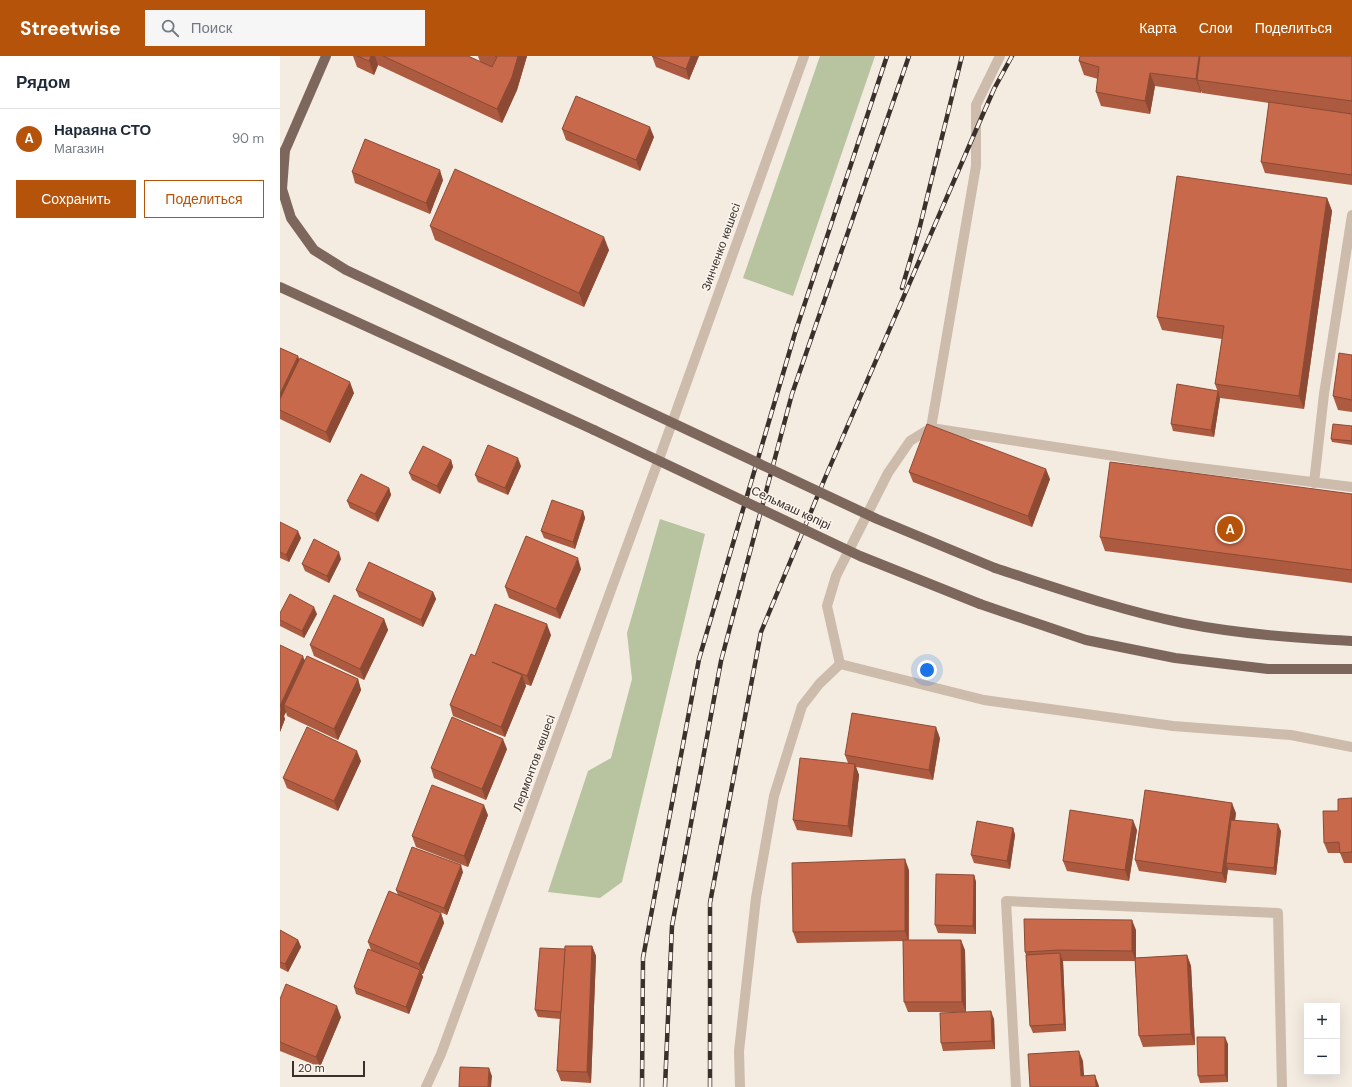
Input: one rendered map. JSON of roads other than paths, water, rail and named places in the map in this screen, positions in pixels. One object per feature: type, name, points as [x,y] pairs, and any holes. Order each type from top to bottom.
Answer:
[{"type":"main road","points":[[280,163],[326,56]]},
{"type":"main road","points":[[285,150],[282,189],[291,218],[314,250],[346,270],[877,519],[995,568],[1092,600],[1183,623],[1276,636],[1352,641]]},
{"type":"main road","name":"Сельмаш көпірі","points":[[280,287],[594,430],[860,556],[980,604],[1086,640],[1175,658],[1268,669],[1352,669]]},
{"type":"street","name":"Зинченко көшесі","points":[[663,448],[804,56]]},
{"type":"street","points":[[931,428],[976,166],[976,105],[1000,56]]},
{"type":"street","points":[[1314,483],[1324,394],[1352,215]]},
{"type":"street","points":[[840,664],[827,606],[836,576],[888,473],[910,441],[931,428],[1167,464],[1352,487]]},
{"type":"street","name":"Лермонтов көшесі","points":[[426,1087],[441,1054],[663,448]]},
{"type":"street","points":[[840,664],[984,700],[1173,726],[1291,735],[1352,747]]},
{"type":"street","points":[[740,1087],[739,1050],[755,906],[774,796],[802,706],[820,683],[840,664]]},
{"type":"street","points":[[1016,1087],[1006,901],[1278,913],[1282,1087]]},
{"type":"railway","points":[[642,1087],[643,958],[699,659],[795,333],[887,56]]},
{"type":"railway","points":[[665,1087],[672,926],[721,661],[792,394],[909,56]]},
{"type":"railway","points":[[902,288],[919,230],[962,56]]},
{"type":"railway","points":[[710,1087],[710,903],[761,632],[825,478],[976,130],[994,89],[1012,56]]},
{"type":"place","name":"Нараяна СТО","points":[[1230,529]]}]
